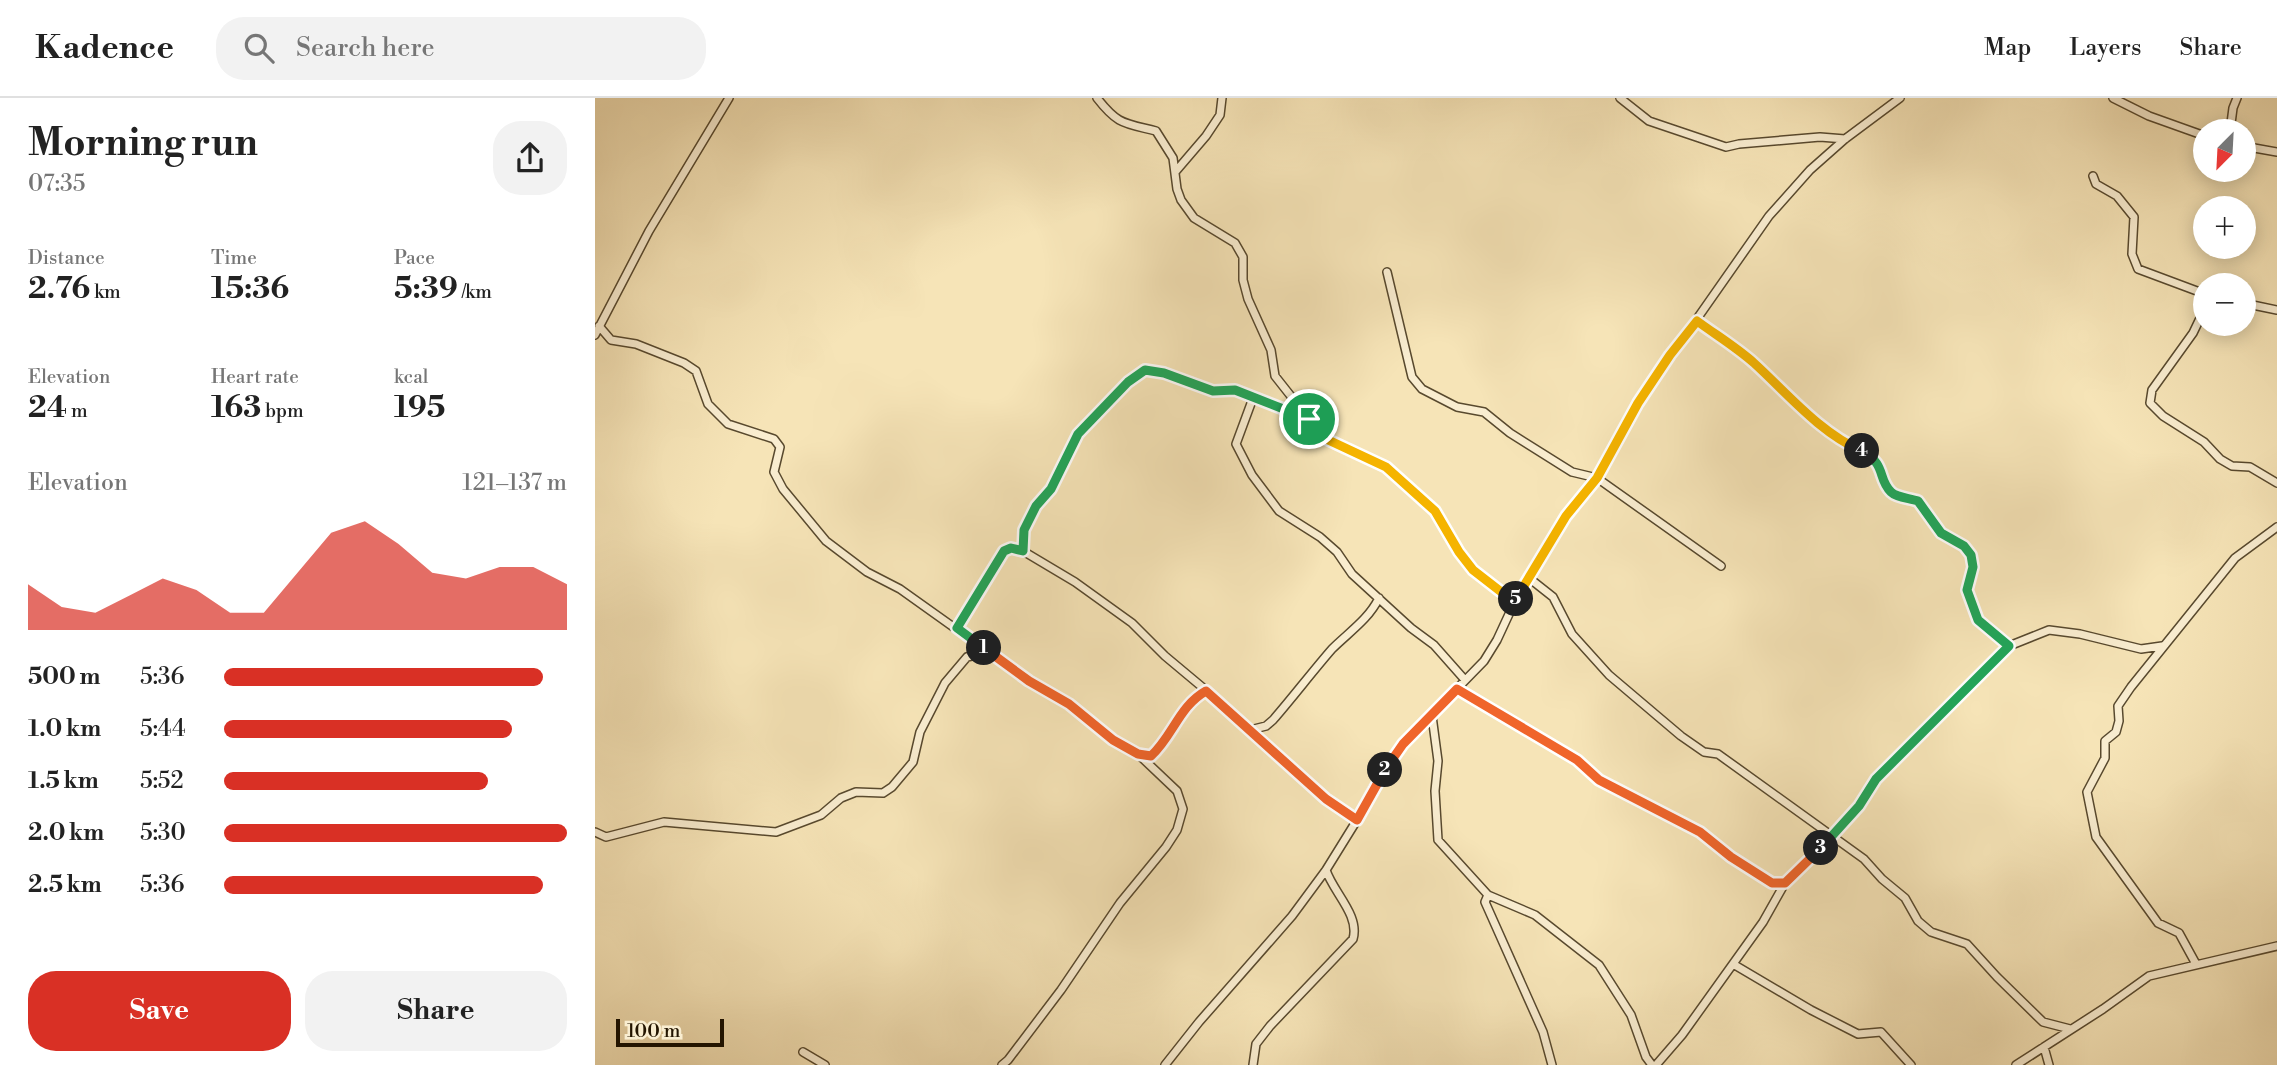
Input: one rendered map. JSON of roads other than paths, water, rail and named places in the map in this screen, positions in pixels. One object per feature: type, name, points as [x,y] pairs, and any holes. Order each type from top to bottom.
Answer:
[{"type":"street","points":[[595,335],[649,231],[729,98]]},
{"type":"street","points":[[1097,98],[1110,114],[1125,125],[1156,131],[1174,158],[1177,189],[1181,200],[1194,218],[1235,243],[1243,257],[1243,280],[1248,299],[1271,350],[1275,376],[1324,438],[1386,467],[1435,511],[1473,570],[1500,591],[1516,599]]},
{"type":"street","points":[[1176,171],[1220,115],[1221,100],[1212,98]]},
{"type":"street","points":[[1620,98],[1649,121],[1726,147],[1820,137],[1845,139]]},
{"type":"street","points":[[1165,1065],[1292,916],[1326,870],[1373,788],[1403,744],[1484,661],[1516,599],[1566,516],[1597,478],[1638,403],[1749,243],[1783,199],[1810,170],[1845,139],[1900,98]]},
{"type":"street","points":[[2113,98],[2149,116],[2193,132]]},
{"type":"street","points":[[2232,119],[2237,98]]},
{"type":"street","points":[[2256,148],[2277,152]]},
{"type":"street","points":[[2093,176],[2096,184],[2117,196],[2134,217],[2132,254],[2138,269],[2193,290]]},
{"type":"street","points":[[1387,272],[1412,377],[1422,388],[1457,407],[1484,412],[1510,433],[1572,472],[1597,478],[1721,566]]},
{"type":"street","points":[[2256,306],[2277,310]]},
{"type":"street","points":[[1697,321],[1752,362],[1849,446],[1875,461],[1890,491],[1897,496],[1918,501],[1941,533],[1964,546],[1971,555],[1973,567],[1967,590],[1978,620],[2009,646]]},
{"type":"street","points":[[600,326],[611,340],[636,344],[684,363],[696,371],[708,404],[728,424],[774,439],[780,447],[774,472],[783,489],[825,541],[867,572],[900,589],[957,628],[1029,681],[1069,704],[1113,740],[1138,754],[1177,791],[1183,809],[1177,830],[1120,903],[1061,990],[1002,1065]]},
{"type":"street","points":[[2193,333],[2152,390],[2150,403],[2162,416],[2204,442],[2220,459],[2232,466],[2250,467],[2277,483]]},
{"type":"street","points":[[1023,551],[1024,530],[1036,506],[1051,489],[1078,434],[1128,382],[1145,370],[1164,373],[1213,391],[1235,390],[1309,419]]},
{"type":"street","points":[[1253,398],[1236,444],[1252,475],[1279,510],[1320,537],[1337,552],[1352,574],[1411,628],[1434,645],[1465,680]]},
{"type":"street","points":[[2196,964],[2179,933],[2158,923],[2096,837],[2094,816],[2087,792],[2105,758],[2105,741],[2116,732],[2119,721],[2118,706],[2162,646],[2235,558],[2277,527]]},
{"type":"street","points":[[957,628],[1004,551],[1011,548],[1023,551],[1075,582],[1132,623],[1165,656],[1326,799],[1357,820]]},
{"type":"street","points":[[1529,578],[1553,597],[1572,634],[1609,675],[1636,699],[1681,736],[1705,752],[1718,754],[1864,859],[1905,898],[1918,921],[1931,932],[1967,944],[2043,1022],[2070,1029]]},
{"type":"street","points":[[1250,730],[1266,726],[1273,720],[1329,653],[1353,628],[1361,624],[1379,598]]},
{"type":"street","points":[[1432,716],[1437,751],[1435,791],[1438,840],[1488,895],[1535,915],[1599,965],[1631,1015],[1646,1057],[1654,1065],[1682,1035],[1763,922],[1785,883],[1859,806],[1876,779],[2009,646],[2049,630],[2141,649],[2162,646]]},
{"type":"street","points":[[595,832],[606,836],[664,822],[776,832],[821,815],[841,799],[856,792],[883,793],[892,787],[913,762],[920,732],[945,683],[967,657],[989,652]]},
{"type":"street","points":[[1457,689],[1577,760],[1599,780],[1700,832],[1731,857],[1772,883],[1785,883]]},
{"type":"street","points":[[1138,754],[1151,756],[1159,749],[1193,698],[1206,691]]},
{"type":"street","points":[[1253,1065],[1256,1044],[1270,1026],[1353,939],[1356,929],[1352,917],[1330,883],[1326,870]]},
{"type":"street","points":[[1488,895],[1485,902],[1543,1032],[1552,1065]]},
{"type":"street","points":[[2015,1065],[2149,976],[2277,946]]},
{"type":"street","points":[[1733,964],[1858,1034],[1881,1032],[1911,1065]]},
{"type":"street","points":[[2043,1046],[2049,1065]]},
{"type":"street","points":[[803,1052],[825,1065]]}]
